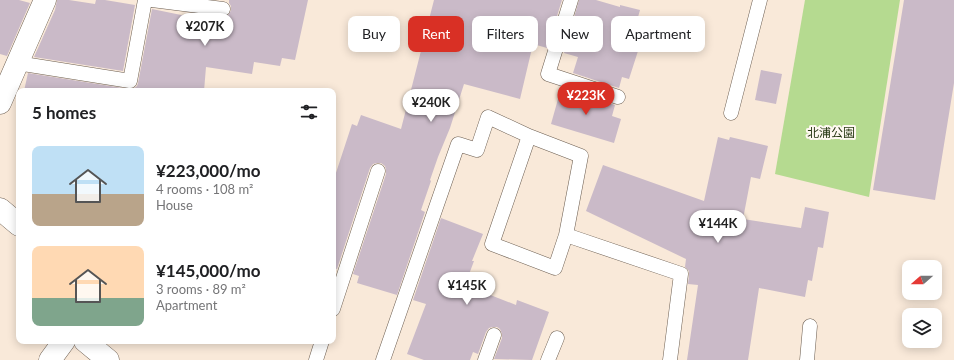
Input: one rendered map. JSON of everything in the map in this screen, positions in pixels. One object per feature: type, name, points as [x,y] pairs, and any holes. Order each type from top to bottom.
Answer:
[{"type":"street","points":[[0,103],[10,68],[45,0]]},
{"type":"street","points":[[0,209],[16,222]]},
{"type":"street","points":[[50,360],[62,344]]},
{"type":"street","points":[[89,344],[108,360]]},
{"type":"lane","points":[[10,68],[130,81],[145,0]]},
{"type":"lane","points":[[152,0],[223,9]]},
{"type":"lane","points":[[572,0],[548,74],[618,97]]},
{"type":"lane","points":[[731,113],[760,0]]},
{"type":"lane","points":[[383,360],[458,144],[478,150],[488,117],[529,136],[581,156],[566,235],[555,268],[492,244],[529,136]]},
{"type":"lane","points":[[336,300],[378,171]]},
{"type":"lane","points":[[566,235],[681,274],[670,360]]},
{"type":"lane","points":[[807,360],[810,326]]},
{"type":"lane","points":[[484,360],[494,336]]},
{"type":"lane","points":[[548,360],[557,338]]},
{"type":"lane","points":[[316,360],[321,344]]},
{"type":"green space","name":"北浦公園","points":[[805,0],[900,0],[869,197],[775,174]]},
{"type":"building","points":[[0,0],[19,0],[30,3],[7,56],[0,54]]},
{"type":"building","points":[[57,0],[69,0],[95,4],[96,0],[105,0],[135,5],[123,71],[34,57],[55,10]]},
{"type":"building","points":[[229,0],[308,0],[295,60],[282,58],[280,66],[254,62],[252,74],[206,67],[204,88],[134,88],[138,83],[152,9],[225,24],[226,17],[231,10]]},
{"type":"building","points":[[434,0],[562,0],[557,16],[546,16],[546,48],[538,45],[538,16],[472,16],[472,52],[531,52],[520,99],[464,84],[450,128],[430,180],[431,181],[421,210],[425,212],[397,295],[357,283],[359,276],[353,274],[386,174],[385,166],[381,163],[373,164],[370,168],[336,269],[336,173],[352,124],[357,126],[361,115],[401,129],[421,52],[464,52],[464,16],[430,16]]},
{"type":"building","points":[[579,0],[596,0],[620,7],[620,5],[640,10],[638,16],[611,16],[611,52],[638,52],[629,79],[622,77],[619,88],[573,73],[578,57],[564,52],[603,52],[603,16],[574,16]]},
{"type":"building","points":[[904,0],[954,0],[954,83],[935,200],[873,190]]},
{"type":"building","points":[[761,70],[782,74],[776,104],[755,100]]},
{"type":"building","points":[[28,73],[123,88],[25,88]]},
{"type":"building","points":[[568,90],[615,105],[612,116],[621,119],[614,143],[551,124],[560,92],[567,94]]},
{"type":"building","points":[[718,137],[729,140],[730,137],[768,146],[760,179],[751,177],[743,219],[801,228],[805,207],[829,212],[823,248],[818,247],[812,281],[808,280],[805,297],[759,288],[748,360],[687,360],[698,285],[688,284],[689,271],[685,267],[686,259],[586,211],[603,165],[704,201]]},
{"type":"building","points":[[441,218],[483,234],[472,261],[474,261],[465,285],[516,305],[517,300],[549,312],[532,360],[494,359],[502,338],[500,329],[497,327],[489,328],[486,332],[478,354],[473,352],[470,360],[424,360],[407,354],[426,304],[413,300]]}]
